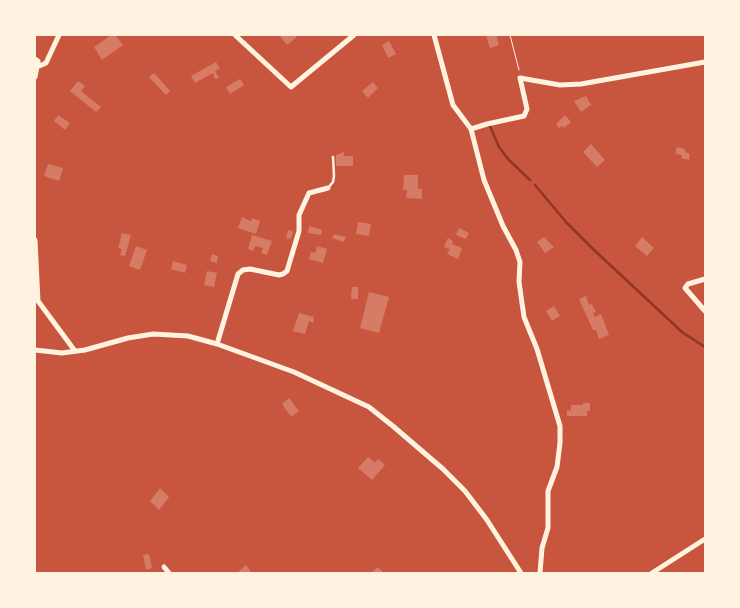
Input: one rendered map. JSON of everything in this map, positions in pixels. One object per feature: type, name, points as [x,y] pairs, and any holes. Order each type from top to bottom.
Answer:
[{"type":"street","points":[[37,66],[46,63],[58,35]]},
{"type":"street","points":[[235,35],[291,87],[354,35]]},
{"type":"street","points":[[434,35],[453,105],[471,129],[484,180],[520,262],[520,297],[524,317],[537,349],[560,426],[557,467],[548,491],[548,528],[542,548],[540,573]]},
{"type":"street","points":[[35,59],[38,61],[35,77]]},
{"type":"street","points":[[471,129],[524,116],[527,109],[520,78],[560,85],[582,84],[705,62]]},
{"type":"street","points":[[218,344],[238,274],[242,270],[250,269],[279,274],[287,271],[299,232],[299,215],[309,193],[328,188]]},
{"type":"street","points":[[35,240],[38,300],[75,351]]},
{"type":"street","points":[[705,280],[688,284],[685,288],[705,311]]},
{"type":"street","points":[[35,350],[62,353],[85,350],[128,338],[153,334],[188,336],[218,344],[294,372],[369,407],[443,469],[465,491],[488,520],[521,573]]},
{"type":"street","points":[[652,573],[705,539]]},
{"type":"street","points":[[164,567],[169,573]]},
{"type":"lane","points":[[328,188],[333,182],[334,176],[333,157]]},
{"type":"path","points":[[510,35],[520,78]]},
{"type":"building","points":[[111,35],[115,35],[123,45],[102,60],[94,47]]},
{"type":"building","points":[[279,35],[295,35],[297,37],[287,45]]},
{"type":"building","points":[[486,35],[496,35],[499,45],[490,48]]},
{"type":"building","points":[[389,41],[396,54],[388,58],[382,45]]},
{"type":"building","points":[[216,62],[220,69],[215,71],[219,78],[215,79],[213,73],[195,83],[191,76]]},
{"type":"building","points":[[154,73],[170,91],[166,95],[149,77]]},
{"type":"building","points":[[240,79],[244,85],[230,94],[226,87]]},
{"type":"building","points":[[78,81],[85,86],[81,91],[101,107],[96,112],[70,91]]},
{"type":"building","points":[[373,82],[378,88],[368,98],[362,91]]},
{"type":"building","points":[[586,96],[591,105],[581,112],[574,101]]},
{"type":"building","points":[[58,115],[70,123],[65,130],[54,121]]},
{"type":"building","points":[[565,115],[571,122],[564,128],[562,126],[559,128],[556,124]]},
{"type":"building","points":[[591,144],[605,160],[597,167],[583,152]]},
{"type":"building","points":[[677,147],[685,149],[685,152],[690,154],[689,160],[681,158],[682,155],[675,154]]},
{"type":"building","points":[[344,152],[344,156],[353,156],[353,166],[336,166],[336,155]]},
{"type":"building","points":[[48,164],[63,168],[59,181],[44,176]]},
{"type":"building","points":[[404,175],[418,175],[418,189],[422,189],[422,199],[406,198],[407,190],[403,190]]},
{"type":"building","points":[[242,217],[251,221],[252,218],[260,221],[256,234],[238,228]]},
{"type":"building","points":[[358,222],[371,224],[369,236],[356,234]]},
{"type":"building","points":[[309,226],[320,229],[322,231],[321,235],[308,233]]},
{"type":"building","points":[[459,228],[469,233],[466,239],[456,235]]},
{"type":"building","points":[[288,230],[293,231],[291,239],[286,238]]},
{"type":"building","points":[[122,233],[131,235],[125,256],[120,255],[122,249],[118,248]]},
{"type":"building","points":[[334,234],[346,237],[344,242],[332,238]]},
{"type":"building","points":[[252,235],[272,241],[267,255],[261,253],[263,248],[255,246],[253,251],[248,249]]},
{"type":"building","points":[[544,237],[554,247],[545,253],[537,242]]},
{"type":"building","points":[[642,237],[654,248],[647,256],[635,246]]},
{"type":"building","points":[[448,238],[453,241],[452,244],[462,248],[458,259],[447,254],[450,249],[444,247]]},
{"type":"building","points":[[136,246],[147,250],[140,270],[129,266]]},
{"type":"building","points":[[317,246],[327,249],[323,263],[309,259],[311,252],[315,253]]},
{"type":"building","points":[[212,254],[218,256],[217,263],[210,261]]},
{"type":"building","points":[[173,261],[187,265],[185,273],[171,269]]},
{"type":"building","points":[[207,271],[217,273],[214,287],[204,285]]},
{"type":"building","points":[[352,287],[358,287],[358,299],[351,299]]},
{"type":"building","points":[[369,292],[389,297],[379,333],[360,328]]},
{"type":"building","points":[[586,296],[589,305],[592,304],[596,312],[593,313],[595,317],[601,314],[609,335],[599,339],[596,330],[593,330],[579,299]]},
{"type":"building","points":[[554,306],[560,316],[552,321],[546,311]]},
{"type":"building","points":[[299,313],[314,317],[313,323],[309,321],[305,334],[293,331]]},
{"type":"building","points":[[289,398],[299,411],[291,417],[282,404]]},
{"type":"building","points":[[583,403],[590,403],[590,411],[587,411],[587,416],[567,416],[567,410],[571,411],[571,405],[583,405]]},
{"type":"building","points":[[368,457],[375,463],[378,459],[385,465],[372,480],[358,468]]},
{"type":"building","points":[[160,488],[169,497],[159,510],[150,501]]},
{"type":"building","points":[[149,554],[152,568],[146,570],[143,555]]},
{"type":"building","points":[[246,565],[252,573],[237,573]]},
{"type":"building","points":[[378,567],[384,573],[371,573]]},
{"type":"waterway","points":[[490,126],[499,147],[508,159],[530,180]]},
{"type":"waterway","points":[[535,185],[566,222],[593,249],[682,332],[705,347]]}]
